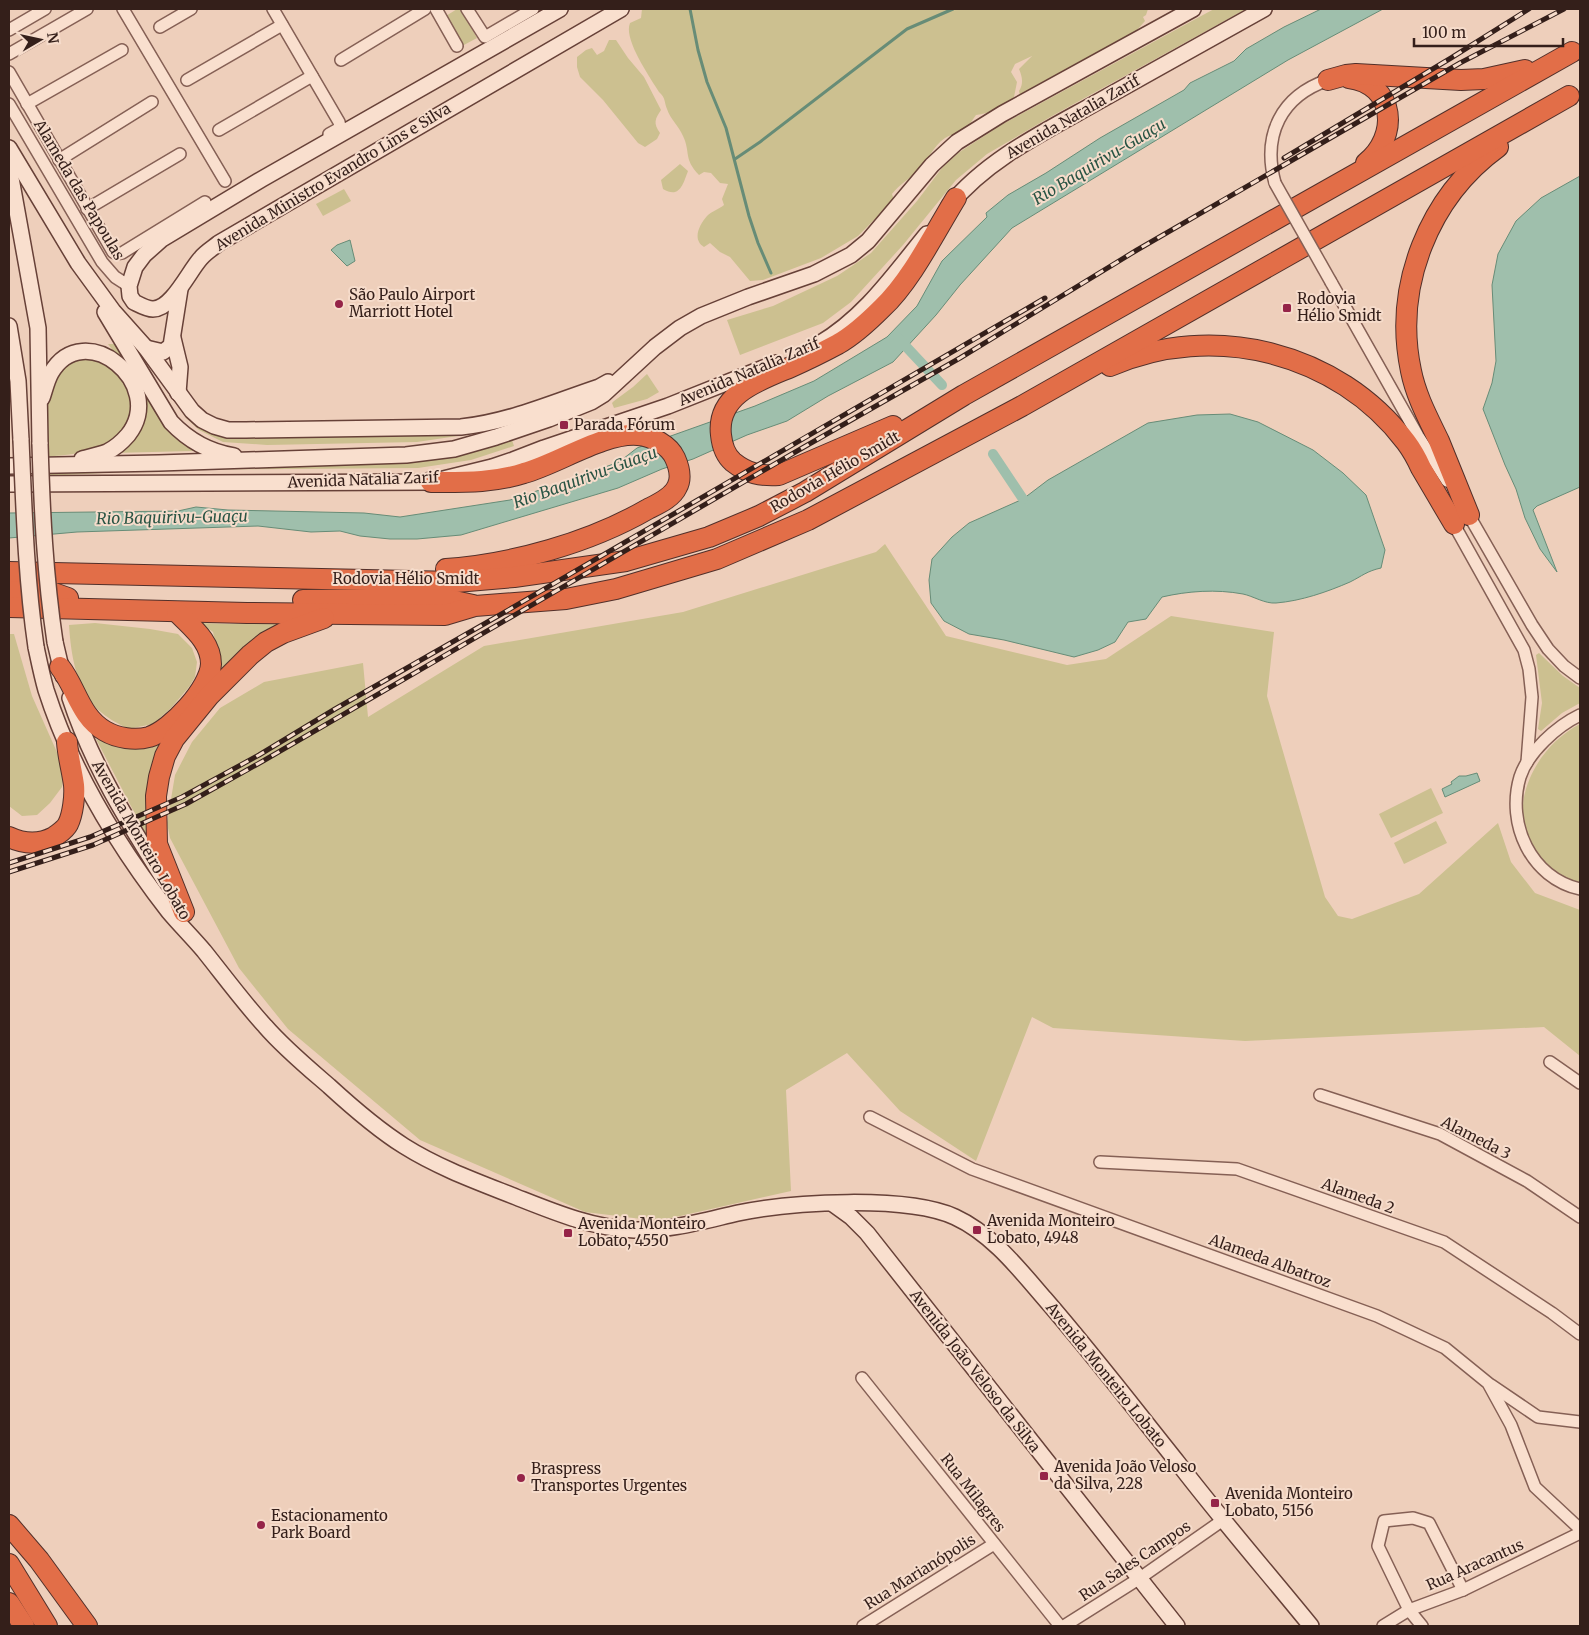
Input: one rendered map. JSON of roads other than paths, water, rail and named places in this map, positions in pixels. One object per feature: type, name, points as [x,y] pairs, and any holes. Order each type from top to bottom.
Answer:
[{"type":"highway","name":"Rodovia Hélio Smidt","points":[[9,572],[456,582],[514,577],[626,561],[709,537],[750,520],[805,492],[964,396],[1572,52],[1529,69],[1484,79],[1461,80],[1346,74],[1328,80]]},
{"type":"highway","points":[[1328,80],[1347,77],[1367,84],[1382,98],[1388,119],[1386,136],[1374,157],[1335,187]]},
{"type":"highway","name":"Rodovia Hélio Smidt","points":[[9,607],[176,612],[445,615],[475,606],[566,599],[616,589],[717,560],[808,520],[1022,406],[1569,96],[1490,153],[1468,173],[1448,196],[1429,228],[1415,262],[1408,298],[1406,334],[1411,371],[1421,406],[1438,439],[1461,519]]},
{"type":"highway","points":[[956,198],[900,289],[866,324],[840,342],[748,386],[735,395],[725,410],[721,421],[721,434],[724,448],[729,458],[742,469],[755,474],[779,475],[964,396]]},
{"type":"highway","points":[[1022,406],[1114,365],[1152,352],[1193,345],[1225,345],[1274,352],[1312,366],[1341,382],[1380,412],[1407,443],[1461,519]]},
{"type":"highway","points":[[359,580],[398,573],[490,564],[532,555],[571,542],[605,530],[635,516],[673,493],[679,485],[680,472],[674,457],[668,449],[653,438],[624,435],[612,438],[526,473],[500,480],[431,482]]},
{"type":"highway","points":[[9,584],[51,585],[79,574]]},
{"type":"highway","points":[[9,591],[51,592],[77,601]]},
{"type":"highway","name":"Rodovia Hélio Smidt","points":[[9,600],[232,602],[445,599],[475,606]]},
{"type":"highway","points":[[60,667],[67,676],[80,705],[104,731],[132,739],[148,737],[176,718],[201,690],[208,676],[211,664],[204,640],[176,612]]},
{"type":"highway","points":[[184,912],[157,844],[156,796],[165,756],[174,739],[209,696],[250,654],[266,642],[283,633],[336,614]]},
{"type":"highway","points":[[9,837],[18,841],[40,842],[62,832],[68,823],[74,786],[67,742]]},
{"type":"highway","points":[[9,1526],[39,1560],[87,1626]]},
{"type":"highway","points":[[9,1531],[72,1626]]},
{"type":"highway","points":[[9,1564],[47,1626]]},
{"type":"highway","points":[[9,1603],[24,1626]]},
{"type":"main road","name":"Avenida Ministro Evandro Lins e Silva","points":[[129,286],[135,267],[144,255],[162,238],[560,9]]},
{"type":"main road","name":"Avenida Ministro Evandro Lins e Silva","points":[[154,309],[167,302],[202,256],[219,243],[621,9]]},
{"type":"main road","name":"Avenida Natalia Zarif","points":[[9,466],[406,455],[454,449],[549,419],[591,402],[616,385],[625,373],[655,346],[701,316],[814,274],[851,256],[868,242],[932,165],[957,142],[1002,114],[1193,9]]},
{"type":"main road","name":"Avenida Natalia Zarif","points":[[9,484],[431,482],[492,467],[668,406],[804,352],[836,334],[869,305],[956,198],[992,166],[1033,138],[1264,9]]},
{"type":"main road","points":[[9,148],[78,263],[113,311],[146,348],[192,411],[202,420],[214,426],[228,430],[461,427],[483,424],[599,387],[625,373]]},
{"type":"main road","points":[[9,176],[38,328],[38,411]]},
{"type":"main road","points":[[78,263],[82,274],[171,422],[182,434],[210,450],[227,455],[260,460]]},
{"type":"main road","points":[[146,348],[163,352],[171,346],[181,285]]},
{"type":"main road","points":[[129,286],[130,296],[134,302],[154,309],[176,313]]},
{"type":"main road","name":"Avenida Monteiro Lobato","points":[[9,326],[18,381],[28,594],[36,647],[47,691],[80,775],[136,868],[172,915],[267,1029],[366,1120],[415,1152],[453,1172],[577,1220],[629,1230],[661,1229],[758,1210],[833,1204],[882,1204],[920,1207],[940,1211],[960,1220],[977,1230],[1000,1249],[1082,1342],[1223,1520],[1311,1626]]},
{"type":"main road","points":[[173,338],[180,367],[178,393]]},
{"type":"main road","points":[[38,411],[52,371],[70,355],[98,353],[111,358],[121,366],[134,388],[138,406],[136,420],[125,438],[108,452],[61,465]]},
{"type":"main road","points":[[9,363],[18,381]]},
{"type":"main road","name":"Avenida Monteiro Lobato","points":[[38,411],[43,542],[48,593],[60,667],[76,717],[94,761],[122,814],[184,912],[203,950]]},
{"type":"main road","points":[[833,1204],[851,1217],[867,1233],[872,1217],[882,1204]]},
{"type":"main road","name":"Avenida João Veloso da Silva","points":[[867,1233],[1177,1626]]},
{"type":"street","points":[[9,30],[45,9]]},
{"type":"street","points":[[9,54],[87,9]]},
{"type":"street","points":[[123,9],[225,180]]},
{"type":"street","points":[[160,27],[191,9]]},
{"type":"street","points":[[247,180],[338,129],[340,126],[273,9]]},
{"type":"street","points":[[280,9],[350,129]]},
{"type":"street","points":[[341,60],[425,9]]},
{"type":"street","points":[[436,9],[457,46]]},
{"type":"street","points":[[467,9],[485,37],[533,9]]},
{"type":"street","points":[[187,80],[282,25]]},
{"type":"street","points":[[27,104],[122,50]]},
{"type":"street","points":[[9,72],[113,252],[117,254],[122,253],[205,202]]},
{"type":"street","points":[[219,130],[312,76]]},
{"type":"street","points":[[1328,80],[1315,84],[1299,94],[1286,108],[1279,120],[1274,132],[1270,157],[1276,183],[1418,436],[1461,519],[1481,570],[1524,650],[1532,697],[1527,762]]},
{"type":"street","points":[[59,160],[152,102]]},
{"type":"street","name":"Alameda das Papoulas","points":[[9,104],[102,262],[115,277],[129,286]]},
{"type":"street","points":[[87,209],[180,154]]},
{"type":"street","points":[[1418,436],[1461,519],[1548,649],[1564,666],[1580,678]]},
{"type":"street","points":[[1580,715],[1567,721],[1550,736],[1527,762],[1520,777],[1516,814],[1519,832],[1529,852],[1545,872],[1558,880],[1580,889]]},
{"type":"street","points":[[1550,1062],[1580,1083]]},
{"type":"street","name":"Alameda 3","points":[[1320,1095],[1440,1134],[1527,1181],[1580,1217]]},
{"type":"street","name":"Alameda Albatroz","points":[[870,1117],[972,1169],[1377,1316],[1445,1348],[1488,1383],[1511,1425],[1535,1487],[1580,1529]]},
{"type":"street","name":"Alameda 2","points":[[1100,1162],[1237,1169],[1444,1242],[1552,1313],[1580,1334]]},
{"type":"street","name":"Rua Milagres","points":[[862,1378],[1060,1626]]},
{"type":"street","points":[[1488,1383],[1538,1417],[1580,1422]]},
{"type":"street","points":[[1422,1626],[1409,1610],[1378,1546],[1384,1520],[1413,1518],[1429,1523],[1463,1590]]},
{"type":"street","name":"Rua Sales Campos","points":[[1064,1626],[1140,1578],[1223,1520]]},
{"type":"street","name":"Rua Aracantus","points":[[1383,1626],[1409,1610],[1463,1590],[1580,1533]]},
{"type":"street","name":"Rua Marianópolis","points":[[863,1626],[994,1544]]},
{"type":"water","name":"Rio Baquirivu-Guaçu","points":[[1321,9],[1383,9],[1288,60],[1012,228],[893,362],[828,396],[787,421],[747,435],[693,459],[662,469],[618,488],[461,535],[417,539],[390,539],[360,536],[340,531],[311,532],[258,526],[77,532],[9,538],[9,513],[178,511],[196,507],[228,510],[364,513],[400,517],[510,500],[619,462],[637,448],[755,406],[814,381],[887,337],[917,306],[942,261],[987,217],[986,213],[1008,195],[1100,138],[1184,90],[1190,83],[1234,61],[1246,49],[1284,27]]},
{"type":"water","points":[[1580,176],[1580,487],[1537,506],[1533,510],[1557,572],[1540,549],[1525,518],[1516,489],[1483,409],[1492,383],[1496,361],[1492,285],[1498,254],[1516,221],[1541,198]]},
{"type":"water","points":[[350,240],[355,261],[347,266],[331,250],[337,245]]},
{"type":"water","points":[[1230,414],[1258,422],[1313,450],[1343,473],[1366,495],[1385,550],[1381,568],[1323,593],[1285,602],[1268,602],[1243,594],[1212,591],[1182,593],[1162,597],[1146,619],[1128,622],[1115,642],[1098,650],[1074,657],[1004,640],[969,634],[944,621],[931,603],[929,580],[932,559],[952,537],[969,523],[1023,499],[1048,480],[1148,423],[1197,415]]},
{"type":"water","points":[[1477,773],[1480,781],[1445,797],[1442,789],[1452,784],[1451,782],[1459,776]]},
{"type":"waterway","points":[[690,9],[698,50],[707,82],[726,128],[749,216],[771,273]]},
{"type":"waterway","points":[[735,159],[760,142],[907,29],[953,9]]},
{"type":"waterway","points":[[898,338],[942,385]]},
{"type":"waterway","points":[[993,454],[1023,499]]},
{"type":"railway","points":[[1284,158],[1529,9]]},
{"type":"railway","points":[[9,872],[93,845],[186,804],[960,358],[1137,250],[1460,63],[1564,9]]},
{"type":"railway","points":[[9,863],[90,837],[182,797],[259,755],[335,709],[1045,298]]},
{"type":"place","name":"São Paulo Airport Marriott Hotel","points":[[339,304]]},
{"type":"place","name":"Rodovia Hélio Smidt","points":[[1287,308]]},
{"type":"place","name":"Parada Fórum","points":[[564,425]]},
{"type":"place","name":"Avenida Monteiro Lobato, 4948","points":[[977,1230]]},
{"type":"place","name":"Avenida Monteiro Lobato, 4550","points":[[568,1233]]},
{"type":"place","name":"Avenida João Veloso da Silva, 228","points":[[1044,1476]]},
{"type":"place","name":"Braspress Transportes Urgentes","points":[[521,1478]]},
{"type":"place","name":"Avenida Monteiro Lobato, 5156","points":[[1215,1503]]},
{"type":"place","name":"Estacionamento Park Board","points":[[261,1525]]}]
